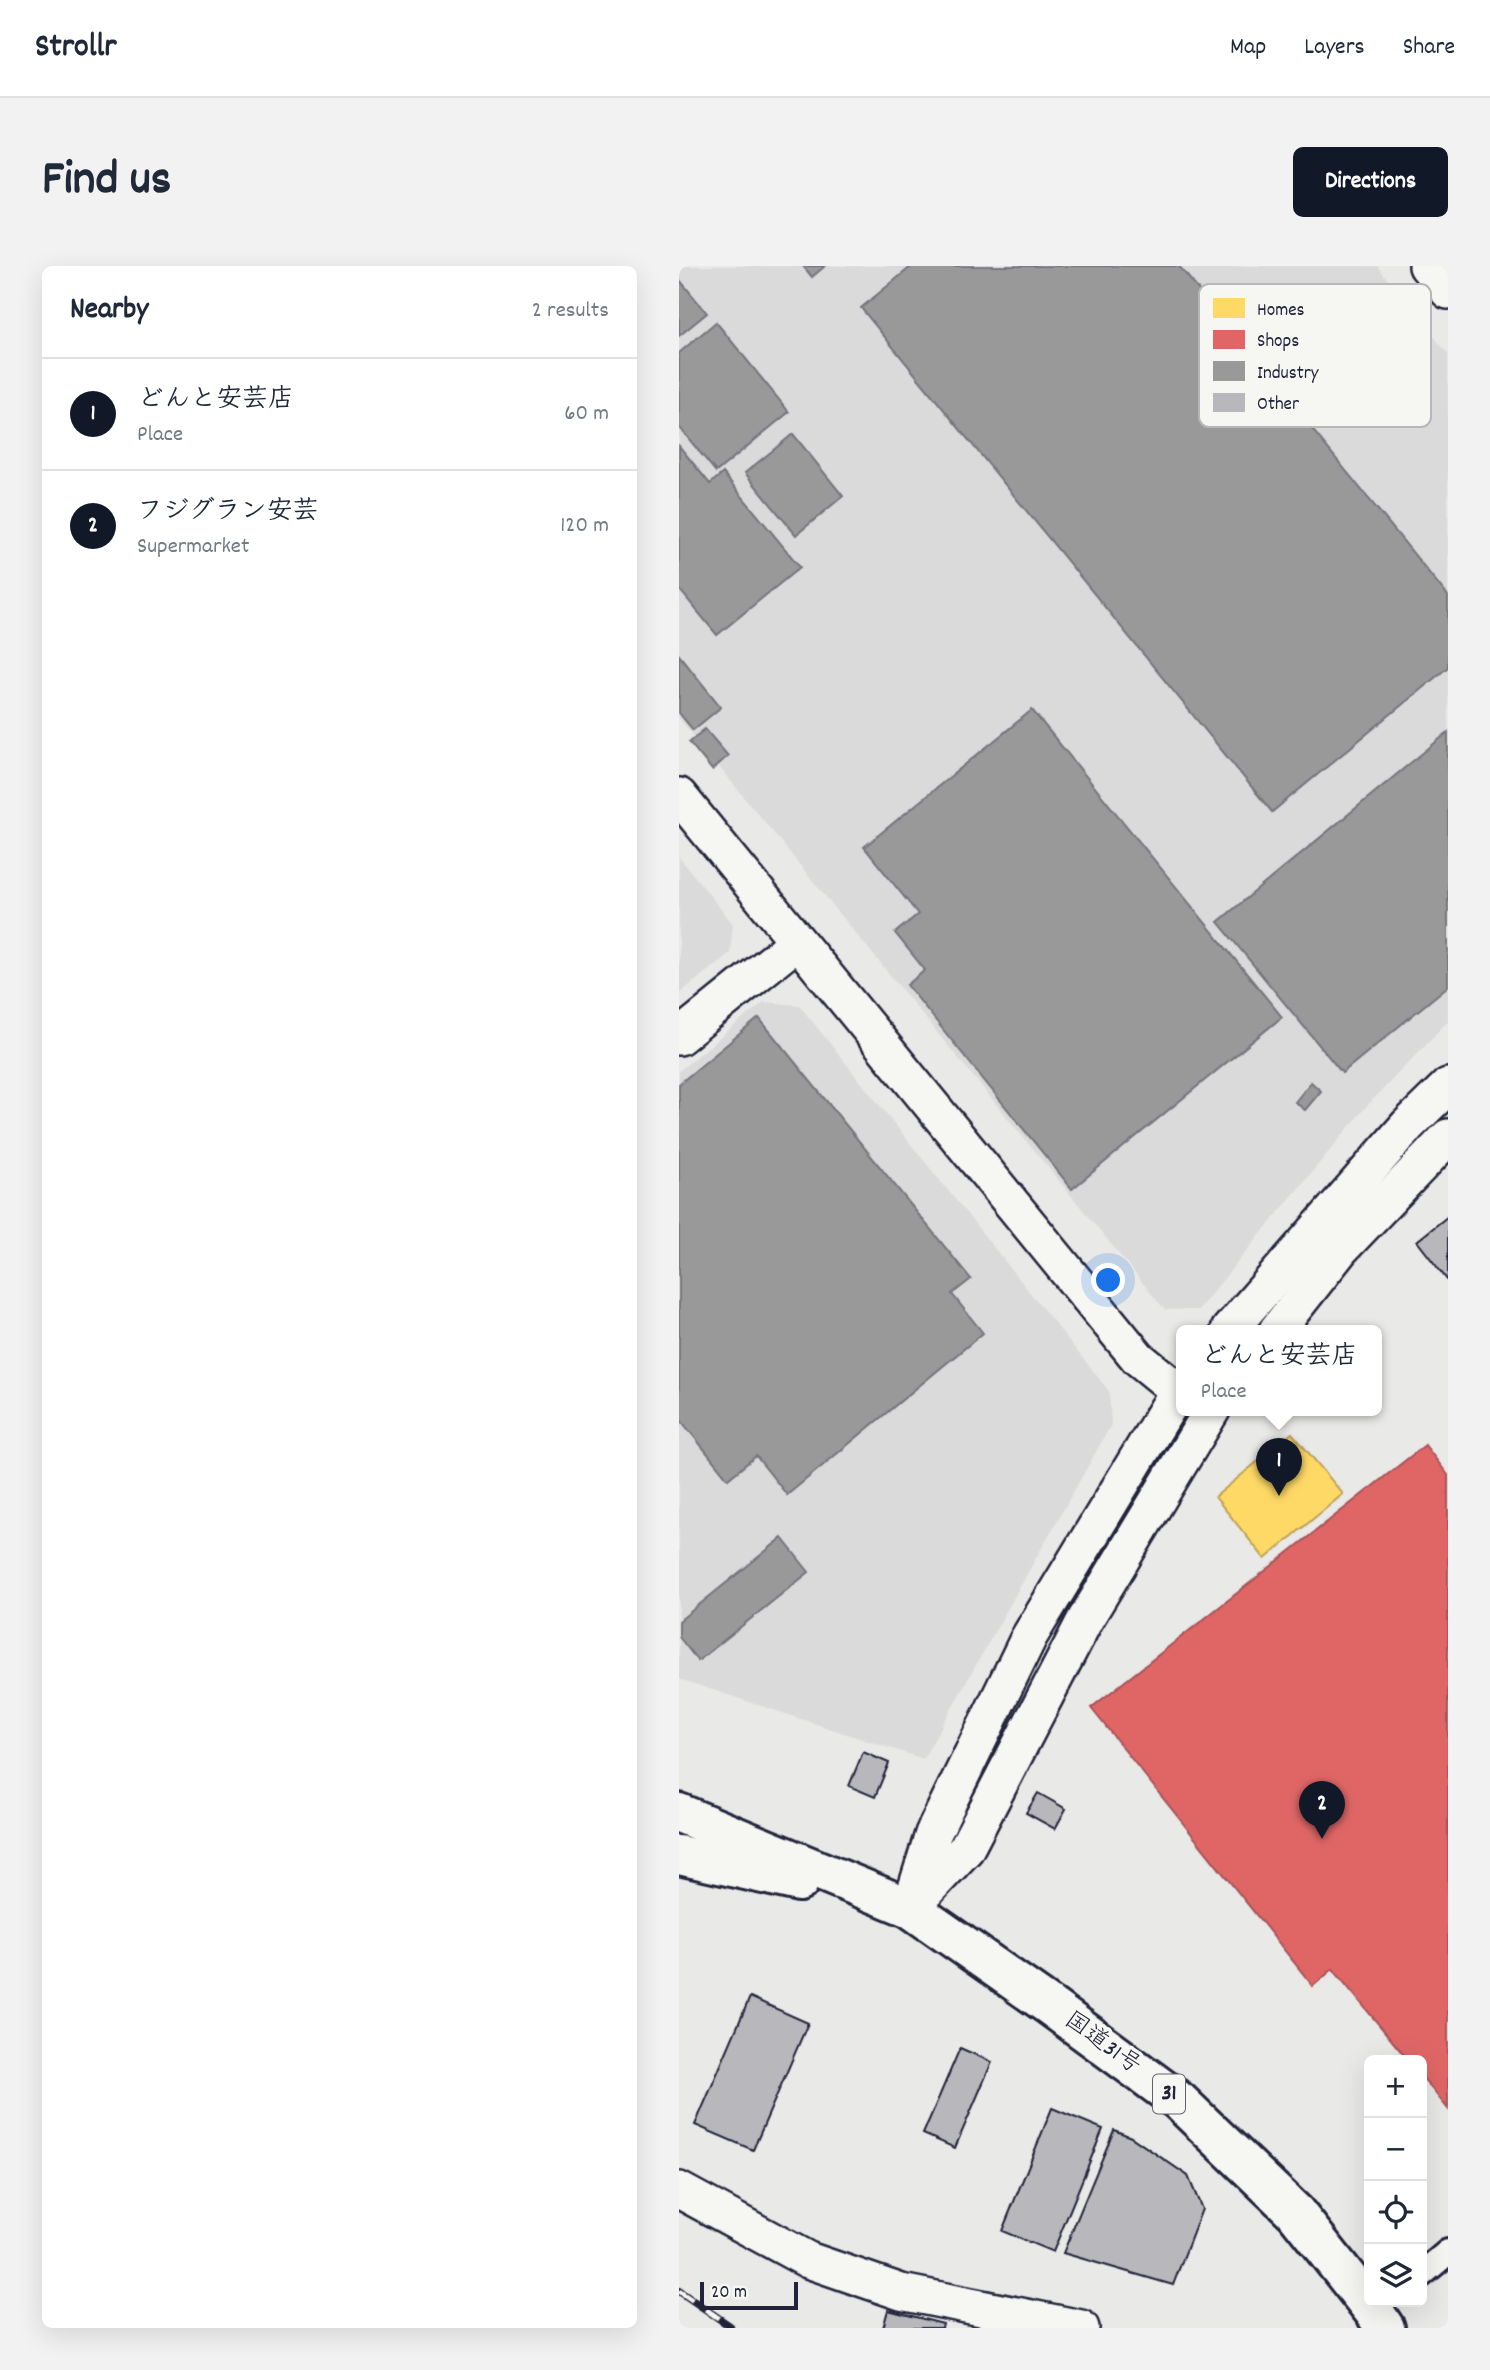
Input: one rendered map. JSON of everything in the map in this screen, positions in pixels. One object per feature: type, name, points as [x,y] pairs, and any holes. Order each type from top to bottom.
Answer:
[{"type":"highway","name":"国道31号","points":[[679,1813],[910,1908],[1050,2006],[1178,2101],[1296,2213],[1377,2318]]},
{"type":"highway","name":"国道31号","points":[[679,1855],[910,1908]]},
{"type":"street","points":[[1427,266],[1448,291]]},
{"type":"street","points":[[679,796],[1138,1358],[1176,1387]]},
{"type":"street","points":[[679,1037],[797,942]]},
{"type":"street","points":[[1233,1325],[1408,1125],[1448,1086]]},
{"type":"street","points":[[1281,1325],[1341,1249],[1448,1137]]},
{"type":"street","points":[[910,1908],[933,1834],[1029,1637],[1176,1397]]},
{"type":"street","points":[[910,1908],[966,1849],[1085,1620],[1206,1416]]},
{"type":"street","points":[[679,2190],[808,2260],[901,2292],[1081,2328]]},
{"type":"street","points":[[1427,2270],[1448,2252]]},
{"type":"shaded area","points":[[679,266],[1377,266],[1392,284],[1199,284],[1199,427],[1431,427],[1431,333],[1448,354],[1448,1021],[1365,1108],[1198,1310],[1165,1310],[679,718]]},
{"type":"shaded area","points":[[679,857],[733,924],[730,953],[679,994]]},
{"type":"shaded area","points":[[764,1002],[799,1005],[1109,1391],[1111,1425],[923,1759],[679,1679],[679,1071]]},
{"type":"building: Homes","points":[[1292,1433],[1343,1494],[1265,1559],[1215,1497]]},
{"type":"building: Shops","points":[[1425,1445],[1448,1475],[1448,2109],[1427,2083],[1427,2055],[1404,2055],[1333,1969],[1313,1986],[1091,1708]]},
{"type":"building: Industry","points":[[803,266],[825,266],[812,277]]},
{"type":"building: Industry","points":[[912,266],[1179,266],[1199,291],[1199,427],[1310,427],[1448,596],[1448,667],[1272,812],[861,308]]},
{"type":"building: Industry","points":[[679,279],[707,313],[679,336]]},
{"type":"building: Industry","points":[[716,322],[789,412],[716,472],[679,427],[679,353]]},
{"type":"building: Industry","points":[[793,434],[843,496],[796,535],[745,473]]},
{"type":"building: Industry","points":[[679,446],[710,484],[723,473],[800,567],[717,635],[679,589]]},
{"type":"building: Industry","points":[[679,655],[721,707],[693,730],[679,713]]},
{"type":"building: Industry","points":[[1032,710],[1282,1017],[1072,1189],[907,985],[925,970],[895,933],[918,914],[864,847]]},
{"type":"building: Industry","points":[[705,729],[728,756],[712,770],[689,742]]},
{"type":"building: Industry","points":[[1448,732],[1448,986],[1342,1073],[1218,922]]},
{"type":"building: Industry","points":[[759,1018],[971,1279],[952,1294],[983,1333],[787,1495],[756,1456],[728,1479],[679,1418],[679,1084]]},
{"type":"building: Industry","points":[[1311,1082],[1321,1091],[1305,1110],[1295,1102]]},
{"type":"building: Industry","points":[[782,1538],[809,1572],[698,1661],[679,1637],[679,1621]]},
{"type":"building: Other","points":[[1448,1216],[1448,1281],[1417,1241]]},
{"type":"building: Other","points":[[863,1752],[889,1763],[875,1797],[849,1786]]},
{"type":"building: Other","points":[[1038,1793],[1066,1809],[1055,1829],[1026,1813]]},
{"type":"building: Other","points":[[750,1997],[808,2023],[753,2150],[695,2125]]},
{"type":"building: Other","points":[[960,2048],[992,2062],[955,2148],[923,2134]]},
{"type":"building: Other","points":[[1052,2108],[1103,2129],[1053,2252],[1002,2231]]},
{"type":"building: Other","points":[[1114,2130],[1131,2137],[1188,2176],[1202,2209],[1173,2285],[1063,2253]]},
{"type":"building: Other","points":[[888,2310],[943,2324],[942,2328],[883,2328]]},
{"type":"railway","points":[[679,2291],[730,2326]]},
{"type":"place","name":"どんと安芸店","points":[[1279,1496]]},
{"type":"place","name":"フジグラン安芸","points":[[1322,1839]]}]
